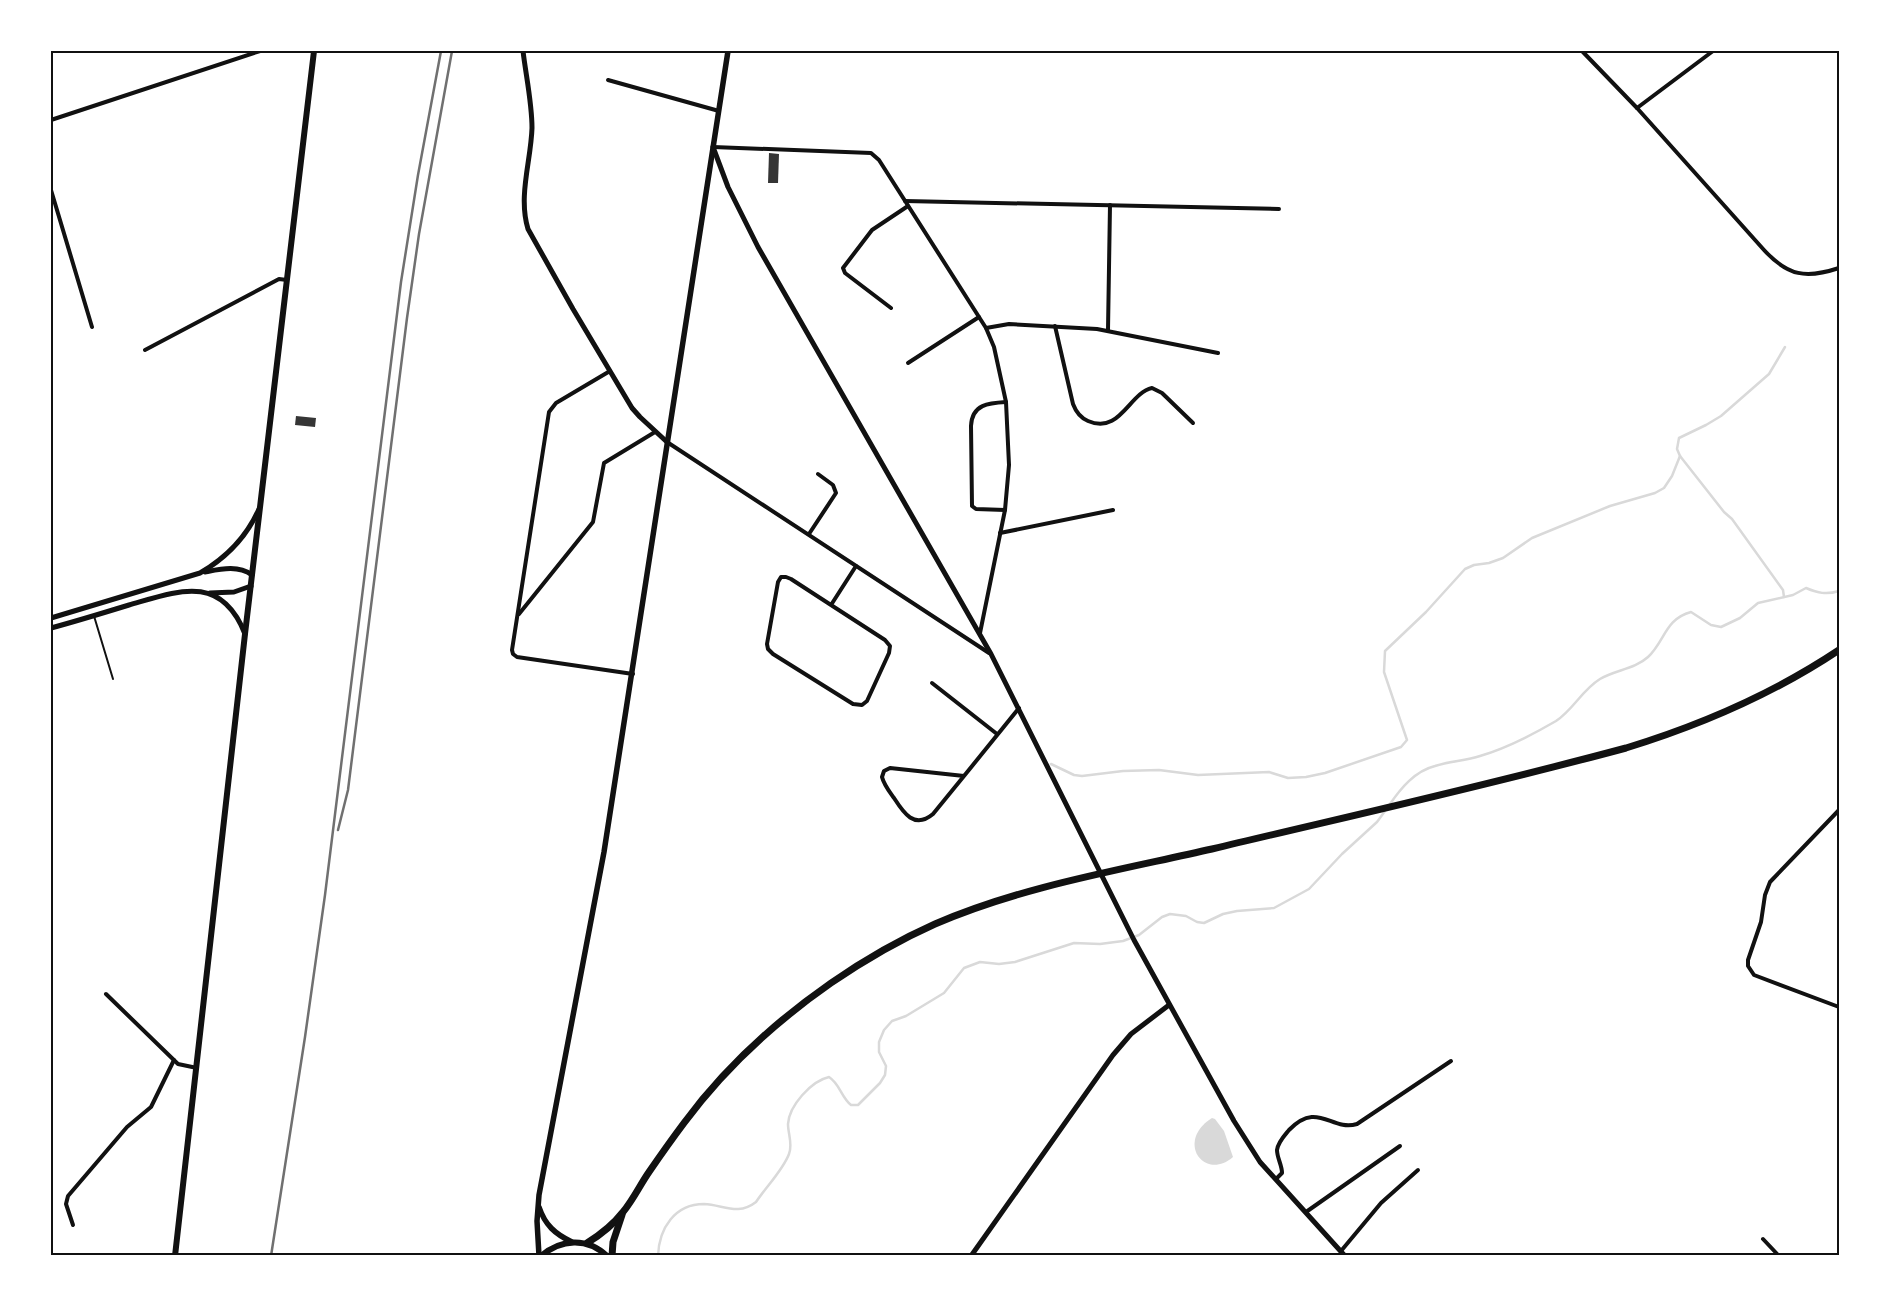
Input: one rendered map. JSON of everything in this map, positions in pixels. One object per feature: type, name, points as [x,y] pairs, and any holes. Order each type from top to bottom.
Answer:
[{"type":"highway","points":[[587,1244],[623,1213],[685,1122],[719,1080],[755,1044],[809,999],[864,962],[936,924],[1006,898],[1501,780],[1626,748],[1678,731],[1752,700],[1791,680],[1839,650]]},
{"type":"highway","points":[[612,1256],[612,1242],[623,1213]]},
{"type":"main road","points":[[175,1256],[245,634],[314,51]]},
{"type":"main road","points":[[540,1256],[537,1227],[538,1205],[604,852],[728,51]]},
{"type":"main road","points":[[538,1205],[543,1218],[550,1228],[572,1242]]},
{"type":"main road","points":[[540,1256],[548,1249],[572,1242],[587,1244],[600,1250],[607,1256]]},
{"type":"street","points":[[51,120],[260,51]]},
{"type":"street","points":[[523,51],[532,126],[525,195],[527,224],[534,242],[635,412],[667,442],[991,654]]},
{"type":"street","points":[[1582,51],[1637,108],[1778,264],[1793,272],[1804,274],[1819,274],[1839,268]]},
{"type":"street","points":[[1637,108],[1713,51]]},
{"type":"street","points":[[608,80],[719,111]]},
{"type":"street","points":[[980,633],[1005,510],[1009,465],[1006,402],[994,347],[986,328],[879,160],[867,152],[713,147],[730,191],[758,248],[980,633],[1133,938],[1244,1140],[1260,1162],[1343,1253],[1381,1203],[1418,1170]]},
{"type":"street","points":[[51,190],[92,327]]},
{"type":"street","points":[[905,201],[1279,209]]},
{"type":"street","points":[[1108,330],[1110,205]]},
{"type":"street","points":[[891,308],[844,272],[843,268],[872,230],[908,206]]},
{"type":"street","points":[[145,350],[279,279],[288,280]]},
{"type":"street","points":[[908,363],[979,317]]},
{"type":"street","points":[[986,328],[1009,324],[1108,330],[1218,353]]},
{"type":"street","points":[[1055,326],[1073,404],[1083,418],[1096,423],[1113,420],[1144,391],[1152,388],[1166,396],[1193,423]]},
{"type":"street","points":[[610,371],[556,403],[550,412],[512,650],[517,656],[632,674]]},
{"type":"street","points":[[1005,510],[976,509],[972,506],[971,426],[973,416],[983,405],[1006,402]]},
{"type":"street","points":[[518,616],[593,522],[604,463],[655,432]]},
{"type":"street","points":[[808,534],[836,493],[835,488],[818,474]]},
{"type":"street","points":[[200,573],[219,561],[235,545],[250,526],[261,501]]},
{"type":"street","points":[[1000,533],[1113,510]]},
{"type":"street","points":[[831,605],[856,566]]},
{"type":"street","points":[[51,618],[200,573],[234,568],[244,570],[252,575]]},
{"type":"street","points":[[781,577],[791,579],[831,605],[886,640],[890,646],[890,651],[867,701],[862,705],[853,704],[773,654],[767,647],[778,582],[781,577]]},
{"type":"street","points":[[51,628],[175,592],[191,590],[207,593],[234,592],[251,586]]},
{"type":"street","points":[[207,593],[229,606],[238,617],[245,634]]},
{"type":"street","points":[[91,606],[94,616]]},
{"type":"street","points":[[932,683],[997,734]]},
{"type":"street","points":[[964,776],[890,768],[884,771],[882,777],[904,814],[912,819],[927,819],[933,814],[964,776],[997,734],[1019,708]]},
{"type":"street","points":[[1839,810],[1770,882],[1765,895],[1761,922],[1748,960],[1750,971],[1754,975],[1839,1007]]},
{"type":"street","points":[[106,994],[180,1065],[197,1068]]},
{"type":"street","points":[[971,1256],[1113,1055],[1131,1034],[1169,1005]]},
{"type":"street","points":[[72,1225],[66,1204],[68,1196],[127,1127],[151,1107],[174,1060]]},
{"type":"street","points":[[1276,1179],[1282,1173],[1278,1146],[1300,1120],[1312,1117],[1348,1125],[1357,1124],[1450,1061]]},
{"type":"street","points":[[1306,1212],[1400,1146]]},
{"type":"street","points":[[1762,1239],[1779,1256]]},
{"type":"lane","points":[[94,616],[113,679]]},
{"type":"shaded area","points":[[1212,1118],[1215,1119],[1224,1131],[1233,1157],[1222,1163],[1212,1165],[1204,1162],[1198,1155],[1195,1147],[1196,1137],[1201,1127]]},
{"type":"building","points":[[769,153],[779,154],[778,183],[768,183]]},
{"type":"building","points":[[296,416],[316,418],[315,427],[295,425]]},
{"type":"waterway","points":[[1784,597],[1783,590],[1732,519],[1724,512],[1680,456],[1677,449],[1679,438],[1721,416],[1769,374],[1785,347]]},
{"type":"waterway","points":[[1051,764],[1074,775],[1082,776],[1123,771],[1159,770],[1198,775],[1269,772],[1288,778],[1325,773],[1401,747],[1407,740],[1384,672],[1385,651],[1426,612],[1465,569],[1503,558],[1532,538],[1610,506],[1655,493],[1664,488],[1672,476],[1680,456]]},
{"type":"waterway","points":[[1390,804],[1409,781],[1428,768],[1490,753],[1519,741],[1556,721],[1600,679],[1631,667],[1648,657],[1654,651],[1670,625],[1682,615],[1691,612],[1711,625],[1721,627],[1740,618],[1758,603],[1793,595],[1806,588],[1822,593],[1839,591]]},
{"type":"waterway","points":[[658,1256],[665,1227],[677,1213],[685,1208],[704,1204],[737,1209],[756,1202],[779,1172],[789,1154],[791,1146],[789,1117],[802,1095],[822,1079],[829,1077],[836,1083],[851,1105],[858,1105],[880,1083],[885,1075],[886,1066],[879,1052],[879,1042],[884,1030],[892,1021],[906,1016],[944,993],[964,968],[980,962],[999,964],[1015,962],[1074,943],[1100,944],[1123,941],[1139,935],[1162,917],[1170,914],[1186,916],[1197,922],[1204,923],[1223,914],[1274,908],[1309,889],[1342,854],[1377,822],[1385,811]]},
{"type":"railway","points":[[271,1256],[325,895],[401,282],[418,175],[441,51]]},
{"type":"railway","points":[[338,830],[348,790],[419,234],[452,51]]}]
